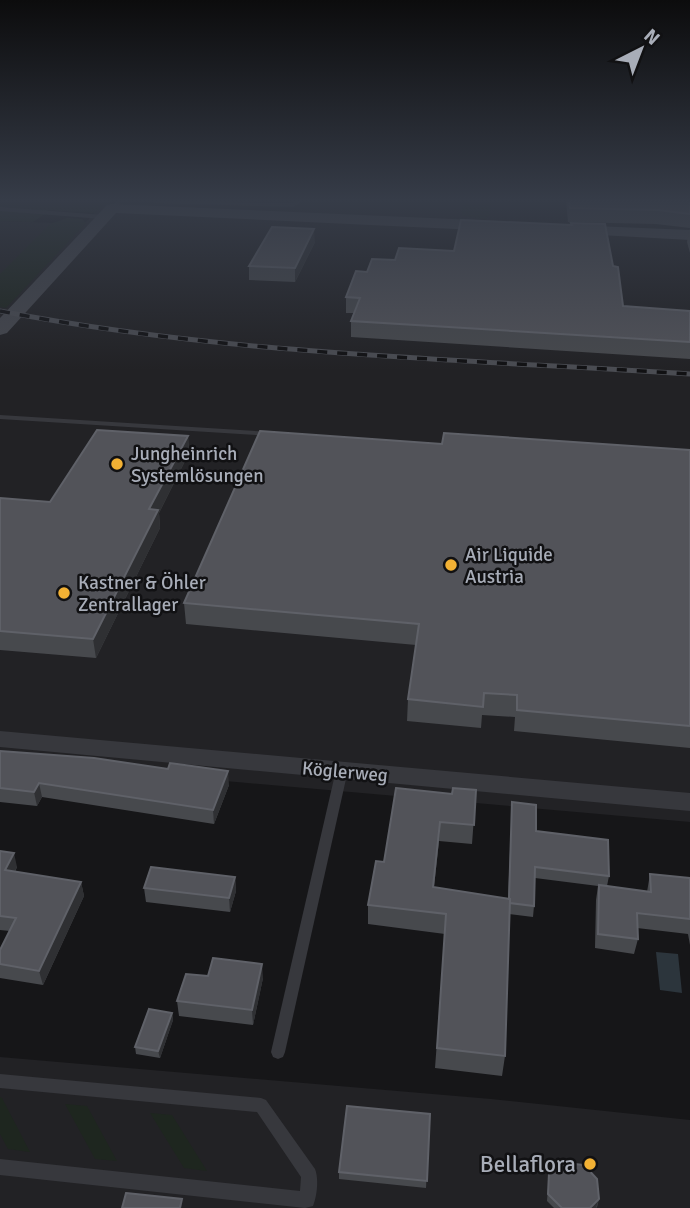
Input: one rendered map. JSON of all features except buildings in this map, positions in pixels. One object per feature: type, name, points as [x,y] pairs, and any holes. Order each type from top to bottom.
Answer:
[{"type":"street","points":[[0,329],[66,257]]},
{"type":"street","name":"Köglerweg","points":[[0,738],[690,802]]},
{"type":"lane","points":[[0,417],[281,435]]},
{"type":"lane","points":[[278,1052],[342,770]]},
{"type":"lane","points":[[0,1081],[261,1105],[309,1175],[307,1200],[0,1167]]},
{"type":"shaded area","points":[[0,257],[690,257],[690,822],[0,761]]},
{"type":"shaded area","points":[[17,257],[54,257],[6,308],[0,307],[0,274]]},
{"type":"shaded area","points":[[656,952],[678,954],[682,993],[660,990]]},
{"type":"shaded area","points":[[0,1057],[491,1099],[690,1120],[690,1208],[0,1208]]},
{"type":"shaded area","points":[[0,1097],[30,1152],[8,1149],[0,1134]]},
{"type":"shaded area","points":[[65,1104],[87,1106],[117,1161],[95,1159]]},
{"type":"shaded area","points":[[150,1113],[172,1115],[207,1171],[184,1168]]},
{"type":"railway","points":[[0,311],[85,326],[257,346],[690,374]]},
{"type":"place","name":"Jungheinrich Systemlösungen","points":[[117,464]]},
{"type":"place","name":"Air Liquide Austria","points":[[451,565]]},
{"type":"place","name":"Kastner & Öhler Zentrallager","points":[[64,593]]},
{"type":"place","name":"Bellaflora","points":[[590,1164]]}]
